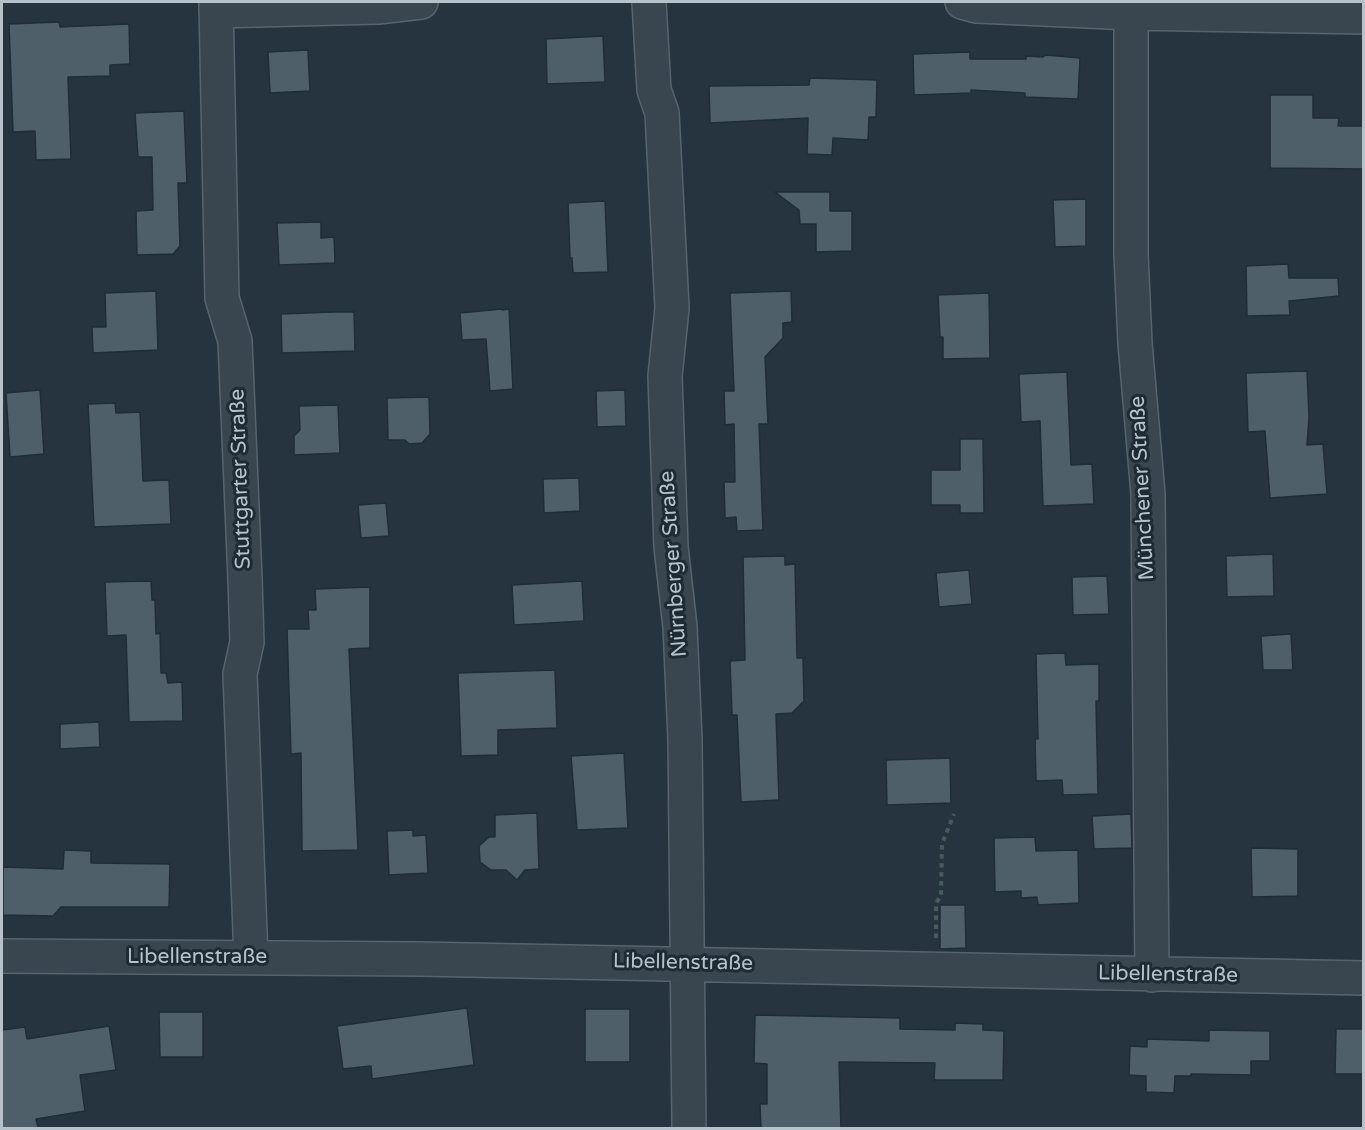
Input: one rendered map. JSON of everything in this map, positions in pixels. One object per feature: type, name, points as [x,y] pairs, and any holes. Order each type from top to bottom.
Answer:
[{"type":"street","points":[[216,6],[378,7],[421,2]]},
{"type":"street","name":"Nürnberger Straße","points":[[649,2],[654,90],[662,113],[672,308],[665,376],[671,547],[680,627],[685,739],[689,1128]]},
{"type":"street","points":[[962,2],[977,6],[1131,7],[1364,17]]},
{"type":"street","name":"Stuttgarter Straße","points":[[216,6],[222,298],[235,341],[245,579],[247,642],[240,674],[250,958]]},
{"type":"street","name":"Münchener Straße","points":[[1131,7],[1131,254],[1135,343],[1148,494],[1152,975]]},
{"type":"street","name":"Libellenstraße","points":[[2,956],[408,958],[1364,978]]},
{"type":"path","points":[[936,969],[936,903],[941,896],[942,844],[954,814]]},
{"type":"building","points":[[59,22],[60,27],[129,24],[130,64],[110,65],[110,76],[68,77],[71,159],[36,160],[35,131],[13,132],[9,24]]},
{"type":"building","points":[[603,36],[605,82],[547,84],[546,39]]},
{"type":"building","points":[[308,50],[310,91],[270,93],[268,52]]},
{"type":"building","points":[[970,52],[970,59],[1026,59],[1026,56],[1043,57],[1046,55],[1080,58],[1078,99],[1025,97],[1025,93],[971,90],[971,93],[914,95],[913,54]]},
{"type":"building","points":[[810,78],[877,80],[876,117],[869,117],[868,140],[833,138],[832,155],[807,154],[808,118],[710,123],[709,86],[809,85]]},
{"type":"building","points":[[1270,95],[1313,95],[1313,118],[1339,118],[1338,126],[1364,126],[1364,169],[1270,168]]},
{"type":"building","points":[[184,111],[187,183],[178,183],[180,246],[173,254],[137,255],[136,211],[153,210],[152,157],[138,157],[135,113]]},
{"type":"building","points":[[775,192],[830,192],[830,211],[852,211],[852,251],[816,252],[816,224],[800,224],[799,210]]},
{"type":"building","points":[[1086,199],[1086,246],[1055,247],[1053,200]]},
{"type":"building","points":[[605,201],[608,272],[573,273],[572,258],[570,258],[568,203]]},
{"type":"building","points":[[321,222],[321,238],[334,237],[335,263],[279,265],[277,223]]},
{"type":"building","points":[[1288,264],[1289,278],[1338,278],[1339,296],[1289,301],[1290,315],[1247,316],[1246,266]]},
{"type":"building","points":[[156,291],[158,350],[93,353],[92,327],[106,327],[105,293]]},
{"type":"building","points":[[791,291],[792,322],[783,323],[783,338],[765,357],[768,424],[759,424],[763,530],[737,531],[736,517],[725,518],[724,482],[735,482],[734,424],[725,425],[724,391],[734,391],[730,293]]},
{"type":"building","points":[[989,293],[990,358],[943,359],[938,295]]},
{"type":"building","points":[[509,309],[513,389],[490,391],[486,339],[462,340],[460,313]]},
{"type":"building","points":[[354,312],[355,351],[282,353],[281,314]]},
{"type":"building","points":[[1307,371],[1309,417],[1307,445],[1323,444],[1327,494],[1270,498],[1265,431],[1248,432],[1246,373]]},
{"type":"building","points":[[1067,372],[1071,465],[1092,464],[1094,504],[1043,506],[1040,421],[1021,422],[1019,374]]},
{"type":"building","points":[[40,390],[44,454],[10,457],[6,393]]},
{"type":"building","points":[[625,390],[626,426],[597,427],[596,391]]},
{"type":"building","points":[[429,397],[430,434],[422,443],[409,444],[405,440],[388,440],[387,398]]},
{"type":"building","points":[[115,403],[116,413],[140,412],[143,481],[169,480],[171,524],[94,527],[88,404]]},
{"type":"building","points":[[338,405],[340,453],[294,455],[294,436],[300,430],[299,406]]},
{"type":"building","points":[[960,439],[983,439],[984,513],[960,513],[960,505],[931,505],[931,470],[960,470]]},
{"type":"building","points":[[579,478],[580,511],[544,513],[543,479]]},
{"type":"building","points":[[386,503],[389,536],[361,538],[358,505]]},
{"type":"building","points":[[1273,554],[1274,596],[1227,597],[1226,556]]},
{"type":"building","points":[[785,556],[785,565],[795,564],[797,658],[803,658],[804,701],[792,713],[776,714],[779,800],[741,802],[737,715],[732,715],[730,661],[745,660],[743,557]]},
{"type":"building","points":[[969,570],[972,604],[939,607],[936,573]]},
{"type":"building","points":[[1107,576],[1109,614],[1073,615],[1072,577]]},
{"type":"building","points":[[151,581],[152,600],[155,600],[156,634],[160,633],[161,673],[166,673],[168,683],[182,682],[183,721],[129,722],[126,635],[107,636],[105,582]]},
{"type":"building","points":[[582,581],[584,621],[514,625],[512,585]]},
{"type":"building","points":[[370,587],[370,648],[349,649],[358,850],[302,851],[301,753],[291,754],[287,629],[309,629],[308,610],[316,610],[315,589]]},
{"type":"building","points":[[1291,634],[1293,670],[1263,670],[1261,636]]},
{"type":"building","points":[[1065,653],[1066,665],[1099,664],[1099,701],[1096,701],[1098,794],[1063,795],[1062,780],[1036,781],[1035,739],[1038,739],[1036,654]]},
{"type":"building","points":[[555,670],[557,728],[498,730],[498,755],[461,756],[458,673]]},
{"type":"building","points":[[99,722],[100,747],[60,749],[60,724]]},
{"type":"building","points":[[624,753],[628,828],[577,830],[571,756]]},
{"type":"building","points":[[950,758],[951,803],[887,805],[886,760]]},
{"type":"building","points":[[537,813],[539,869],[525,870],[517,880],[506,870],[491,870],[480,862],[479,846],[489,837],[495,837],[495,815]]},
{"type":"building","points":[[1131,814],[1132,848],[1094,849],[1092,816]]},
{"type":"building","points":[[413,830],[413,836],[426,835],[428,873],[389,875],[387,831]]},
{"type":"building","points":[[1035,837],[1036,851],[1078,850],[1079,903],[1038,905],[1037,897],[1021,898],[1021,891],[995,892],[994,838]]},
{"type":"building","points":[[1251,848],[1298,849],[1298,896],[1252,897]]},
{"type":"building","points":[[64,850],[91,851],[91,863],[170,864],[169,907],[61,907],[53,916],[3,915],[3,867],[63,869]]},
{"type":"building","points":[[940,905],[965,905],[966,948],[940,949]]},
{"type":"building","points":[[467,1008],[474,1065],[372,1079],[371,1066],[343,1069],[337,1026]]},
{"type":"building","points":[[585,1009],[630,1009],[630,1062],[585,1062]]},
{"type":"building","points":[[159,1012],[203,1012],[203,1057],[160,1057]]},
{"type":"building","points":[[755,1015],[900,1018],[900,1029],[955,1030],[955,1023],[983,1024],[983,1030],[1004,1031],[1003,1080],[934,1080],[935,1063],[839,1062],[841,1128],[761,1128],[760,1104],[767,1104],[767,1064],[754,1063]]},
{"type":"building","points":[[109,1026],[116,1070],[80,1075],[85,1111],[36,1119],[38,1128],[2,1128],[2,1030],[25,1027],[27,1039]]},
{"type":"building","points":[[1336,1029],[1364,1029],[1364,1074],[1335,1074]]},
{"type":"building","points":[[1209,1030],[1270,1031],[1270,1061],[1251,1061],[1251,1075],[1175,1076],[1174,1093],[1146,1092],[1146,1076],[1129,1075],[1130,1046],[1147,1047],[1147,1039],[1209,1041]]}]
